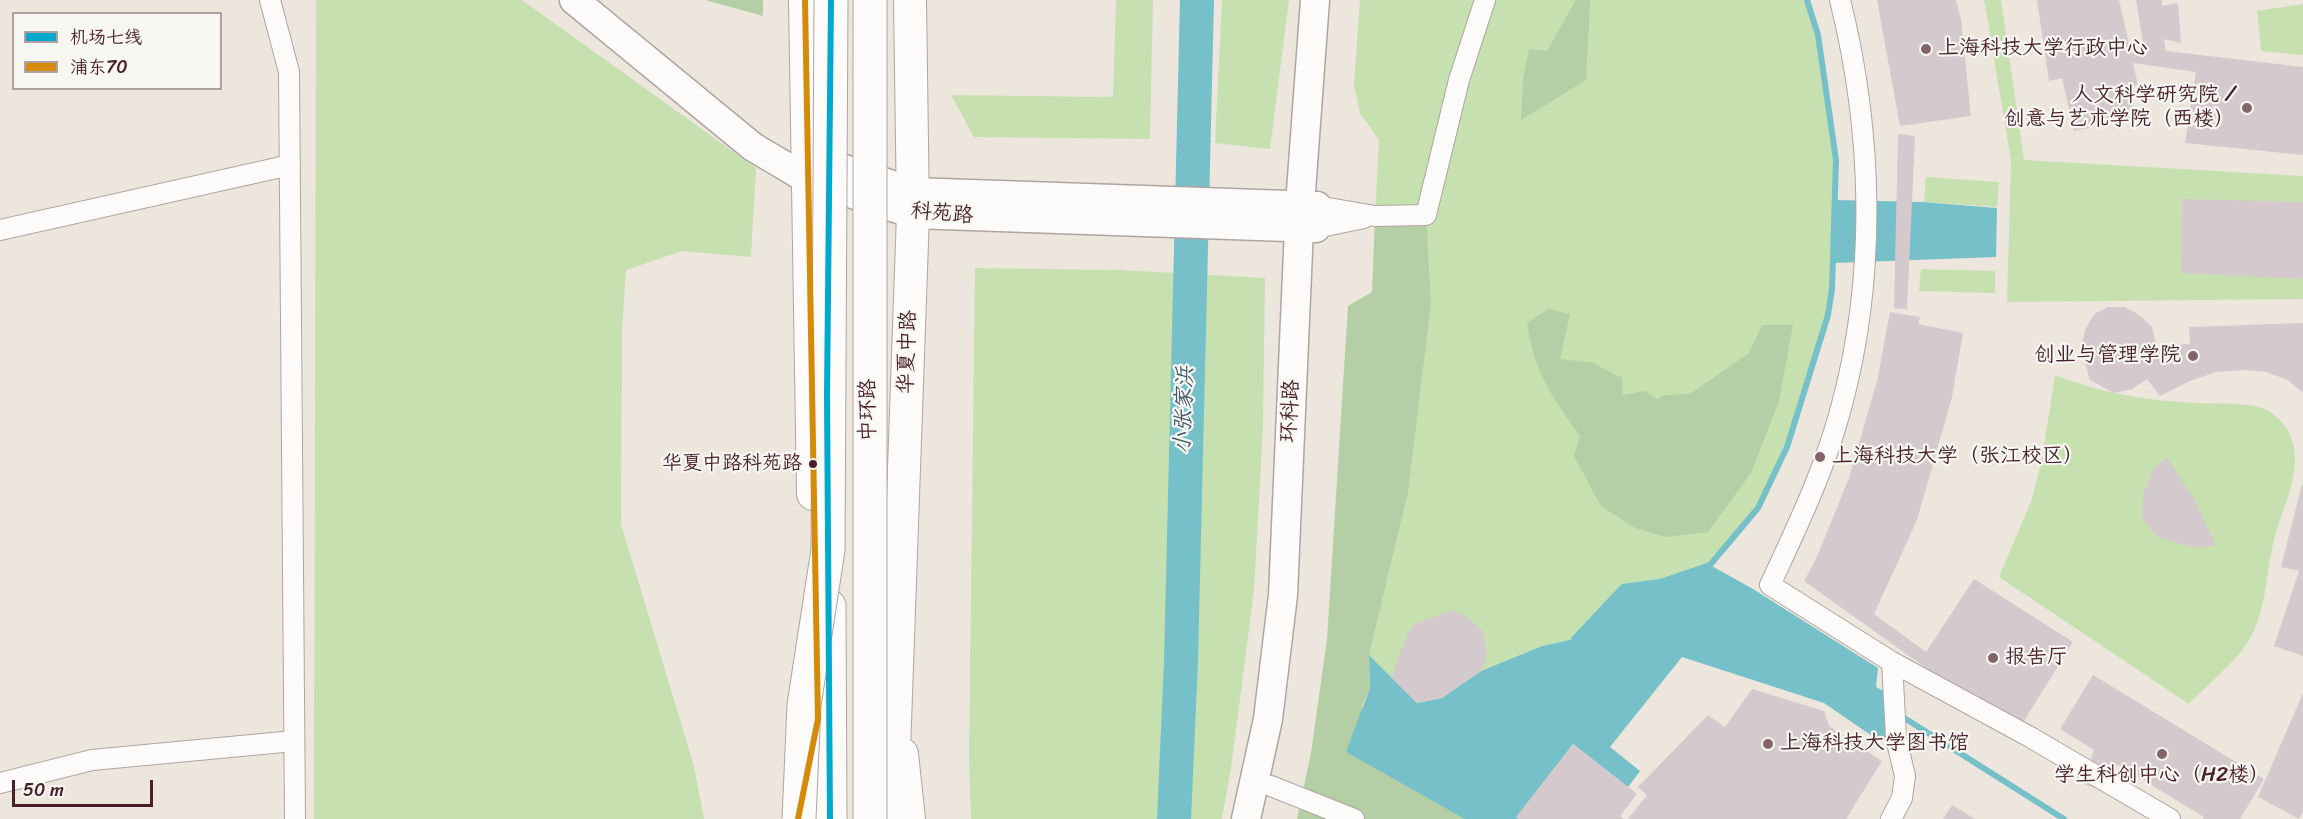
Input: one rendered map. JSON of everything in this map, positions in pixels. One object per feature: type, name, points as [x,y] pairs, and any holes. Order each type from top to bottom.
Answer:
[{"type":"highway","name":"中环路","points":[[830,819],[828,550],[831,0]]},
{"type":"highway","name":"中环路","points":[[870,0],[870,819]]},
{"type":"highway","points":[[799,819],[804,705],[828,550]]},
{"type":"highway","points":[[869,645],[890,819]]},
{"type":"main road","points":[[805,0],[818,819]]},
{"type":"main road","name":"华夏中路","points":[[890,819],[913,203],[910,0]]},
{"type":"main road","name":"华夏中路","points":[[896,704],[909,819]]},
{"type":"main road","points":[[799,819],[818,719]]},
{"type":"street","points":[[270,0],[289,72],[295,819]]},
{"type":"street","name":"科苑路","points":[[574,0],[753,147],[913,203],[1308,217],[1426,215],[1459,80],[1485,0]]},
{"type":"street","name":"科苑路","points":[[604,0],[807,167]]},
{"type":"street","name":"环科路","points":[[1263,819],[1285,722],[1299,596],[1315,0]]},
{"type":"street","name":"环科路","points":[[1246,819],[1268,719],[1283,595],[1308,217],[1332,0]]},
{"type":"street","points":[[1840,0],[1852,47],[1866,153],[1863,300],[1841,409],[1812,494],[1770,585],[1892,662],[2030,737],[2170,819]]},
{"type":"street","points":[[0,230],[290,165]]},
{"type":"street","points":[[1891,819],[1902,798],[1905,776],[1896,738],[1892,662]]},
{"type":"street","points":[[0,783],[92,760],[294,741]]},
{"type":"street","points":[[1270,786],[1354,819]]},
{"type":"green space","points":[[316,0],[522,0],[756,168],[751,257],[682,251],[626,270],[622,331],[621,524],[694,766],[704,819],[314,819]]},
{"type":"green space","points":[[705,0],[763,0],[763,16]]},
{"type":"green space","points":[[1116,0],[1153,0],[1150,139],[974,137],[951,95],[1113,97]]},
{"type":"green space","points":[[1222,0],[1289,0],[1270,149],[1215,143]]},
{"type":"green space","points":[[1360,0],[1807,0],[1817,30],[1836,160],[1832,289],[1828,315],[1792,430],[1758,508],[1710,565],[1660,582],[1623,587],[1574,639],[1542,646],[1481,671],[1442,698],[1417,703],[1369,655],[1408,493],[1431,305],[1375,216],[1379,140],[1360,113],[1354,85]]},
{"type":"green space","points":[[1576,0],[1590,0],[1586,80],[1521,120],[1523,78],[1529,49],[1547,51]]},
{"type":"green space","points":[[1984,0],[2001,0],[2024,160],[2303,176],[2303,299],[2007,302],[2011,160]]},
{"type":"green space","points":[[2303,4],[2303,55],[2261,51],[2257,11]]},
{"type":"green space","points":[[1926,177],[1999,182],[1997,207],[1924,202]]},
{"type":"green space","points":[[1426,215],[1431,305],[1408,493],[1369,655],[1370,688],[1362,706],[1465,819],[1297,819],[1311,753],[1327,639],[1348,306],[1372,292],[1375,216]]},
{"type":"green space","points":[[975,268],[1121,270],[1265,278],[1263,428],[1254,591],[1231,768],[1222,819],[971,819],[969,760]]},
{"type":"green space","points":[[1921,269],[1995,271],[1995,293],[1919,291]]},
{"type":"green space","points":[[1548,309],[1570,314],[1560,359],[1593,363],[1622,378],[1623,395],[1644,391],[1658,399],[1664,395],[1690,394],[1749,353],[1762,325],[1793,325],[1779,401],[1751,473],[1708,532],[1665,537],[1635,528],[1601,506],[1574,456],[1580,436],[1546,383],[1530,341],[1527,323]]},
{"type":"green space","points":[[2055,375],[2090,387],[2143,398],[2258,407],[2279,419],[2291,438],[2295,455],[2293,478],[2275,536],[2258,619],[2241,652],[2189,704],[1999,577],[2032,499],[2042,459]]},
{"type":"water","points":[[1835,200],[1922,202],[1997,208],[1996,257],[1833,263]]},
{"type":"water","points":[[1710,565],[1753,589],[1878,668],[1876,687],[1887,693],[1890,733],[1881,742],[1824,703],[1682,657],[1610,747],[1640,771],[1628,787],[1573,744],[1517,817],[1519,819],[1465,819],[1346,752],[1370,688],[1369,655],[1417,703],[1442,698],[1481,671],[1542,646],[1574,639],[1623,587],[1660,582]]},
{"type":"building","name":"上海科技大学行政中心","points":[[1877,0],[1956,0],[1961,20],[1971,116],[1900,126]]},
{"type":"building","points":[[2037,0],[2119,0],[2130,48],[2144,49],[2136,0],[2162,0],[2162,6],[2178,3],[2181,43],[2164,39],[2166,51],[2303,67],[2303,155],[2185,143],[2196,72],[2133,63],[2138,85],[2129,87],[2135,118],[2074,131],[2062,78],[2049,81]]},
{"type":"building","points":[[1898,134],[1915,136],[1907,309],[1894,308]]},
{"type":"building","points":[[2182,199],[2303,202],[2303,279],[2181,273]]},
{"type":"building","name":"创业与管理学院","points":[[2108,307],[2125,307],[2141,316],[2152,327],[2157,346],[2190,344],[2189,327],[2303,323],[2303,393],[2288,380],[2266,372],[2244,370],[2216,372],[2190,381],[2160,396],[2147,379],[2132,389],[2114,393],[2090,380],[2081,348],[2085,330],[2094,314]]},
{"type":"building","points":[[1890,312],[1920,317],[1918,324],[1963,333],[1952,397],[1917,520],[1874,614],[1926,652],[1974,579],[2073,642],[2019,729],[1919,663],[1804,581],[1816,559],[1849,478],[1877,381]]},
{"type":"building","points":[[2167,457],[2193,497],[2216,545],[2197,548],[2157,537],[2142,517],[2144,491],[2154,468]]},
{"type":"building","points":[[2302,484],[2303,656],[2274,646],[2299,571],[2281,567]]},
{"type":"building","points":[[1452,611],[1467,616],[1483,631],[1487,655],[1481,671],[1442,698],[1417,703],[1392,678],[1398,658],[1414,624]]},
{"type":"building","name":"学生科创中心（H2楼）","points":[[2093,675],[2264,779],[2240,819],[2203,819],[2204,817],[2117,764],[2109,792],[2083,784],[2094,750],[2060,729]]},
{"type":"building","name":"上海科技大学图书馆","points":[[1752,689],[1824,711],[1829,726],[1882,761],[1846,819],[1628,819],[1647,795],[1638,787],[1708,715],[1725,727]]},
{"type":"building","points":[[2303,693],[2303,811],[2299,819],[2258,797]]},
{"type":"building","points":[[1573,744],[1637,794],[1620,816],[1624,819],[1519,819],[1516,817]]},
{"type":"building","points":[[1952,805],[1975,819],[1943,819]]},
{"type":"waterway","name":"小张家浜","points":[[1174,819],[1181,661],[1197,0]]},
{"type":"waterway","points":[[1573,645],[1574,639],[1623,587],[1660,582],[1710,565],[1758,508],[1787,447],[1828,315],[1832,289],[1836,160],[1818,35],[1807,0]]},
{"type":"waterway","points":[[1898,714],[2064,819]]},
{"type":"transit line","name":"浦东70","points":[[798,819],[818,719],[805,0]]},
{"type":"transit line","name":"机场七线","points":[[830,819],[827,395],[831,0]]},
{"type":"place","name":"上海科技大学行政中心","points":[[1926,49]]},
{"type":"place","name":"人文科学研究院 / 创意与艺术学院（西楼）","points":[[2247,108]]},
{"type":"place","name":"创业与管理学院","points":[[2193,356]]},
{"type":"place","name":"上海科技大学（张江校区）","points":[[1820,457]]},
{"type":"place","name":"华夏中路科苑路","points":[[813,464]]},
{"type":"place","name":"报告厅","points":[[1993,658]]},
{"type":"place","name":"上海科技大学图书馆","points":[[1768,744]]},
{"type":"place","name":"学生科创中心（H2楼）","points":[[2162,754]]}]
